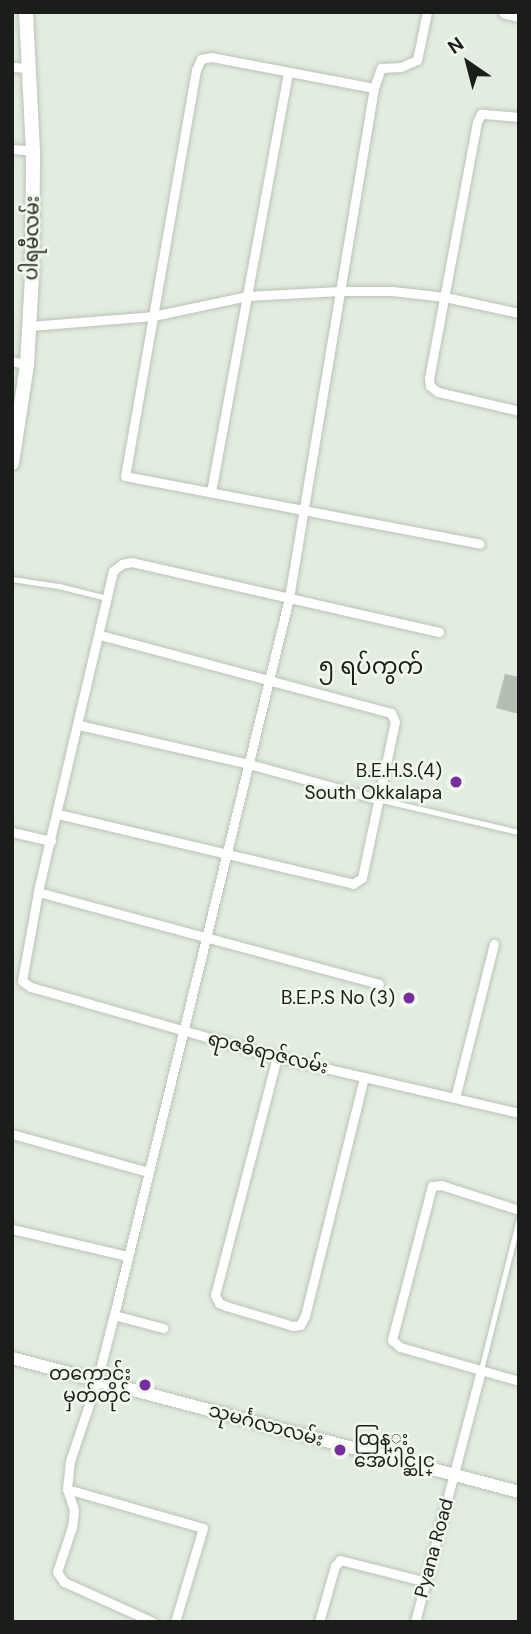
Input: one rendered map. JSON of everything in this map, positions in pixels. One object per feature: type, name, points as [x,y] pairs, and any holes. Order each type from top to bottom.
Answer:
[{"type":"main road","name":"ပါရမီလမ်း","points":[[12,463],[19,363],[30,326],[33,151],[26,12]]},
{"type":"main road","points":[[506,12],[519,15]]},
{"type":"main road","name":"သုမင်္ဂလာလမ်း","points":[[12,1358],[519,1492]]},
{"type":"street","points":[[152,1622],[60,1577],[57,1572],[72,1527],[74,1510],[67,1489],[70,1461],[97,1381],[114,1315],[289,598],[374,88],[382,68],[401,67],[417,60],[427,12]]},
{"type":"street","points":[[374,88],[212,57],[201,59],[196,70],[125,476],[132,480],[211,492],[480,544]]},
{"type":"street","points":[[12,67],[30,68]]},
{"type":"street","points":[[211,492],[288,72]]},
{"type":"street","points":[[519,117],[481,114],[477,122],[429,378],[430,386],[438,392],[519,411]]},
{"type":"street","points":[[12,149],[33,151]]},
{"type":"street","points":[[30,326],[153,316],[247,296],[340,291],[392,291],[445,297],[519,313]]},
{"type":"street","points":[[379,984],[38,892],[113,571],[122,564],[132,562],[439,632]]},
{"type":"street","points":[[58,814],[226,855],[357,883],[362,878],[395,722],[391,713],[99,635]]},
{"type":"street","points":[[79,725],[248,764],[377,799]]},
{"type":"street","points":[[12,832],[51,841]]},
{"type":"street","name":"ရာဇဓိရာဇ်လမ်း","points":[[38,892],[22,981],[31,987],[277,1057],[519,1113]]},
{"type":"street","points":[[455,1098],[494,943]]},
{"type":"street","points":[[277,1057],[215,1295],[219,1303],[226,1306],[293,1326],[300,1325],[305,1317],[364,1077]]},
{"type":"street","points":[[12,1134],[148,1172]]},
{"type":"street","points":[[519,1210],[441,1185],[432,1186],[391,1340],[400,1347],[519,1381]]},
{"type":"street","points":[[12,1229],[127,1256]]},
{"type":"street","points":[[114,1315],[163,1328]]},
{"type":"street","name":"Pyana Road","points":[[415,1622],[481,1371]]},
{"type":"street","points":[[67,1489],[203,1528],[175,1622]]},
{"type":"street","points":[[319,1622],[335,1566],[340,1560],[425,1582]]},
{"type":"lane","points":[[12,579],[60,586],[108,599]]},
{"type":"lane","points":[[377,799],[519,832]]},
{"type":"lane","points":[[481,1371],[519,1219]]},
{"type":"building","points":[[505,674],[519,677],[519,714],[496,708]]},
{"type":"place","name":"B.E.H.S.(4) South Okkalapa","points":[[456,782]]},
{"type":"place","name":"B.E.P.S No (3)","points":[[409,998]]},
{"type":"place","name":"တကောင်း မှတ်တိုင်","points":[[145,1385]]},
{"type":"place","name":"ထြန္း အေပါင္ဆိုင္","points":[[340,1450]]},
{"type":"district","name":"၅ ရပ်ကွက်","points":[[371,666]]}]
